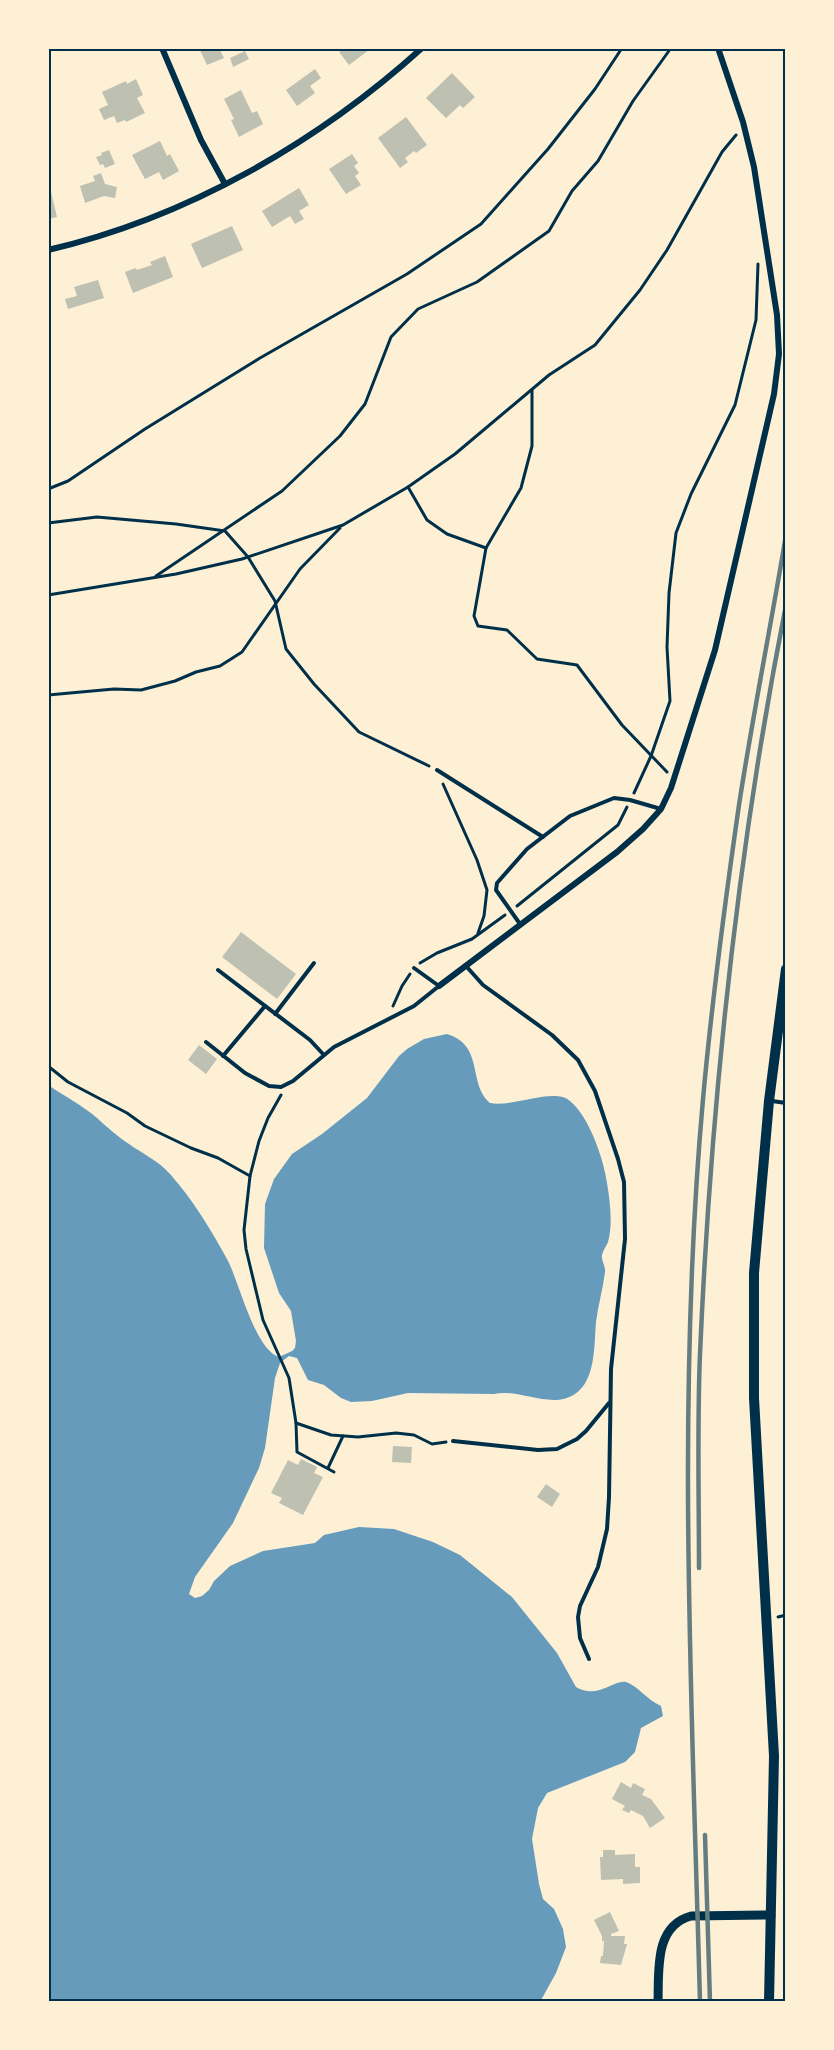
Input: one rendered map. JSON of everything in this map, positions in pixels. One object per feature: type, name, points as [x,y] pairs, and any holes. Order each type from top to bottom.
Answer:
[{"type":"main road","points":[[769,2002],[774,1756],[754,1398],[753,1332],[754,1273],[769,1101],[786,969]]},
{"type":"street","points":[[162,48],[201,140],[225,184]]},
{"type":"street","points":[[48,250],[147,219],[225,184],[274,157],[331,120],[389,77],[422,48]]},
{"type":"street","points":[[439,986],[631,841],[661,809],[674,779],[715,650],[774,394],[778,365],[777,315],[754,167],[743,122],[718,48]]},
{"type":"street","points":[[658,2002],[661,1952],[665,1934],[674,1924],[691,1916],[771,1915]]},
{"type":"lane","points":[[437,770],[543,837]]},
{"type":"lane","points":[[520,924],[496,890],[497,883],[527,849],[570,816],[614,798],[661,809]]},
{"type":"lane","points":[[275,1014],[314,963]]},
{"type":"lane","points":[[466,966],[483,985],[552,1035],[578,1060],[595,1092],[618,1159],[625,1194],[626,1225],[609,1403],[607,1529],[598,1567],[580,1606],[578,1617],[580,1638],[589,1659]]},
{"type":"lane","points":[[206,1042],[252,1078],[269,1086],[281,1087],[293,1081],[323,1054],[414,1006],[439,986],[414,969]]},
{"type":"lane","points":[[218,970],[310,1040],[323,1054]]},
{"type":"lane","points":[[223,1056],[265,1006]]},
{"type":"lane","points":[[769,1101],[786,1103]]},
{"type":"lane","points":[[453,1441],[538,1450],[557,1449],[577,1439],[609,1403]]},
{"type":"path","points":[[48,489],[68,481],[145,429],[260,358],[407,274],[481,224],[548,149],[595,89],[622,48]]},
{"type":"path","points":[[155,577],[282,492],[340,436],[365,404],[391,337],[418,309],[477,282],[549,231],[572,191],[598,161],[633,101],[671,48]]},
{"type":"path","points":[[48,595],[176,574],[248,557],[343,525],[408,487],[455,454],[549,375],[595,345],[640,290],[667,250],[722,152],[739,132],[741,142]]},
{"type":"path","points":[[388,1018],[402,986],[417,964],[478,935],[618,825],[651,756],[670,701],[667,646],[669,593],[676,533],[691,494],[735,405],[756,320],[758,263]]},
{"type":"path","points":[[532,389],[532,446],[521,488],[486,548],[474,616],[478,626],[507,630],[537,659],[577,664],[622,725],[669,774]]},
{"type":"path","points":[[408,487],[427,520],[447,534],[486,548]]},
{"type":"path","points":[[48,523],[97,516],[225,531],[248,557],[275,601],[286,649],[314,684],[359,732],[437,770],[477,860],[487,890],[484,916],[478,935]]},
{"type":"path","points":[[48,694],[114,689],[141,690],[220,666],[242,652],[275,601],[300,569],[343,525]]},
{"type":"path","points":[[484,916],[490,926]]},
{"type":"path","points":[[48,1066],[68,1082],[127,1113],[145,1126],[190,1148],[218,1158],[250,1176]]},
{"type":"path","points":[[281,1087],[280,1099],[263,1128],[250,1176],[245,1211],[246,1249],[263,1320],[289,1378],[296,1423],[297,1452],[334,1472]]},
{"type":"path","points":[[296,1423],[331,1436],[358,1437],[396,1433],[414,1436],[432,1444],[453,1441]]},
{"type":"path","points":[[328,1468],[343,1436]]},
{"type":"water","points":[[447,1034],[467,1047],[483,1095],[490,1103],[563,1097],[577,1108],[583,1117],[599,1151],[605,1173],[611,1221],[610,1235],[602,1255],[605,1272],[596,1322],[593,1361],[587,1380],[575,1394],[556,1400],[504,1393],[408,1393],[372,1401],[351,1402],[341,1398],[324,1385],[308,1380],[297,1358],[289,1356],[280,1363],[275,1378],[265,1448],[259,1468],[233,1523],[195,1577],[189,1594],[195,1598],[202,1596],[230,1566],[263,1551],[315,1543],[324,1535],[359,1527],[394,1529],[433,1542],[460,1555],[512,1597],[557,1653],[576,1687],[591,1691],[626,1682],[661,1706],[663,1716],[641,1728],[635,1752],[625,1762],[547,1793],[538,1808],[532,1839],[539,1884],[543,1899],[554,1909],[563,1929],[566,1947],[556,1973],[540,2002],[48,2002],[48,1085],[85,1109],[121,1138],[166,1169],[209,1227],[228,1261],[262,1342],[270,1352],[279,1357],[292,1351],[296,1341],[291,1311],[279,1293],[264,1248],[265,1204],[274,1179],[292,1154],[322,1134],[367,1098],[407,1049],[424,1039]]},
{"type":"building","points":[[199,48],[219,48],[224,58],[207,65]]},
{"type":"building","points":[[345,48],[368,48],[369,50],[349,65],[339,52]]},
{"type":"building","points":[[245,51],[249,59],[233,67],[230,58]]},
{"type":"building","points":[[315,69],[321,78],[310,86],[315,93],[297,106],[286,90]]},
{"type":"building","points":[[452,73],[475,97],[463,108],[460,105],[446,118],[426,98]]},
{"type":"building","points":[[136,79],[143,95],[137,98],[145,113],[126,122],[125,120],[117,123],[114,116],[104,120],[99,109],[108,105],[102,92]]},
{"type":"building","points":[[241,90],[252,113],[257,111],[263,124],[239,137],[231,120],[234,119],[224,99]]},
{"type":"building","points":[[406,117],[427,145],[405,158],[408,162],[400,168],[378,138]]},
{"type":"building","points":[[160,141],[167,156],[170,154],[179,171],[163,180],[159,172],[145,179],[132,155]]},
{"type":"building","points":[[109,150],[115,164],[105,168],[103,164],[100,165],[96,157]]},
{"type":"building","points":[[352,154],[358,163],[354,166],[359,173],[355,176],[361,185],[346,194],[329,169]]},
{"type":"building","points":[[101,173],[105,184],[117,187],[115,198],[104,196],[85,203],[80,186],[95,181],[93,176]]},
{"type":"building","points":[[299,188],[309,205],[299,211],[304,219],[295,224],[290,216],[272,227],[262,211]]},
{"type":"building","points":[[51,192],[57,217],[48,219],[48,193]]},
{"type":"building","points":[[232,226],[243,250],[202,268],[191,244]]},
{"type":"building","points":[[165,256],[173,277],[133,293],[125,272],[152,265],[150,262]]},
{"type":"building","points":[[98,280],[104,298],[68,309],[65,299],[77,296],[74,287]]},
{"type":"building","points":[[241,932],[296,974],[277,999],[222,957]]},
{"type":"building","points":[[199,1045],[217,1059],[206,1074],[188,1060]]},
{"type":"building","points":[[393,1446],[412,1447],[411,1463],[392,1462]]},
{"type":"building","points":[[301,1459],[317,1467],[314,1473],[323,1477],[303,1515],[279,1503],[282,1498],[271,1493],[288,1460],[298,1465]]},
{"type":"building","points":[[546,1484],[560,1494],[552,1507],[537,1497]]},
{"type":"building","points":[[621,1782],[631,1788],[633,1783],[645,1789],[642,1795],[651,1799],[665,1818],[650,1828],[643,1816],[631,1810],[629,1813],[622,1810],[625,1806],[612,1799]]},
{"type":"building","points":[[603,1850],[615,1850],[615,1855],[635,1854],[635,1867],[640,1867],[640,1883],[623,1884],[623,1879],[601,1880],[600,1857],[603,1857]]},
{"type":"building","points":[[610,1912],[619,1931],[611,1936],[625,1936],[624,1944],[627,1944],[621,1965],[600,1963],[604,1941],[602,1941],[594,1920]]},
{"type":"railway","points":[[700,2002],[688,1550],[690,1324],[695,1212],[703,1099],[729,878],[744,771],[786,535]]},
{"type":"railway","points":[[699,1568],[700,1354],[719,1072],[753,791],[786,605]]},
{"type":"railway","points":[[705,1835],[710,2002]]}]
